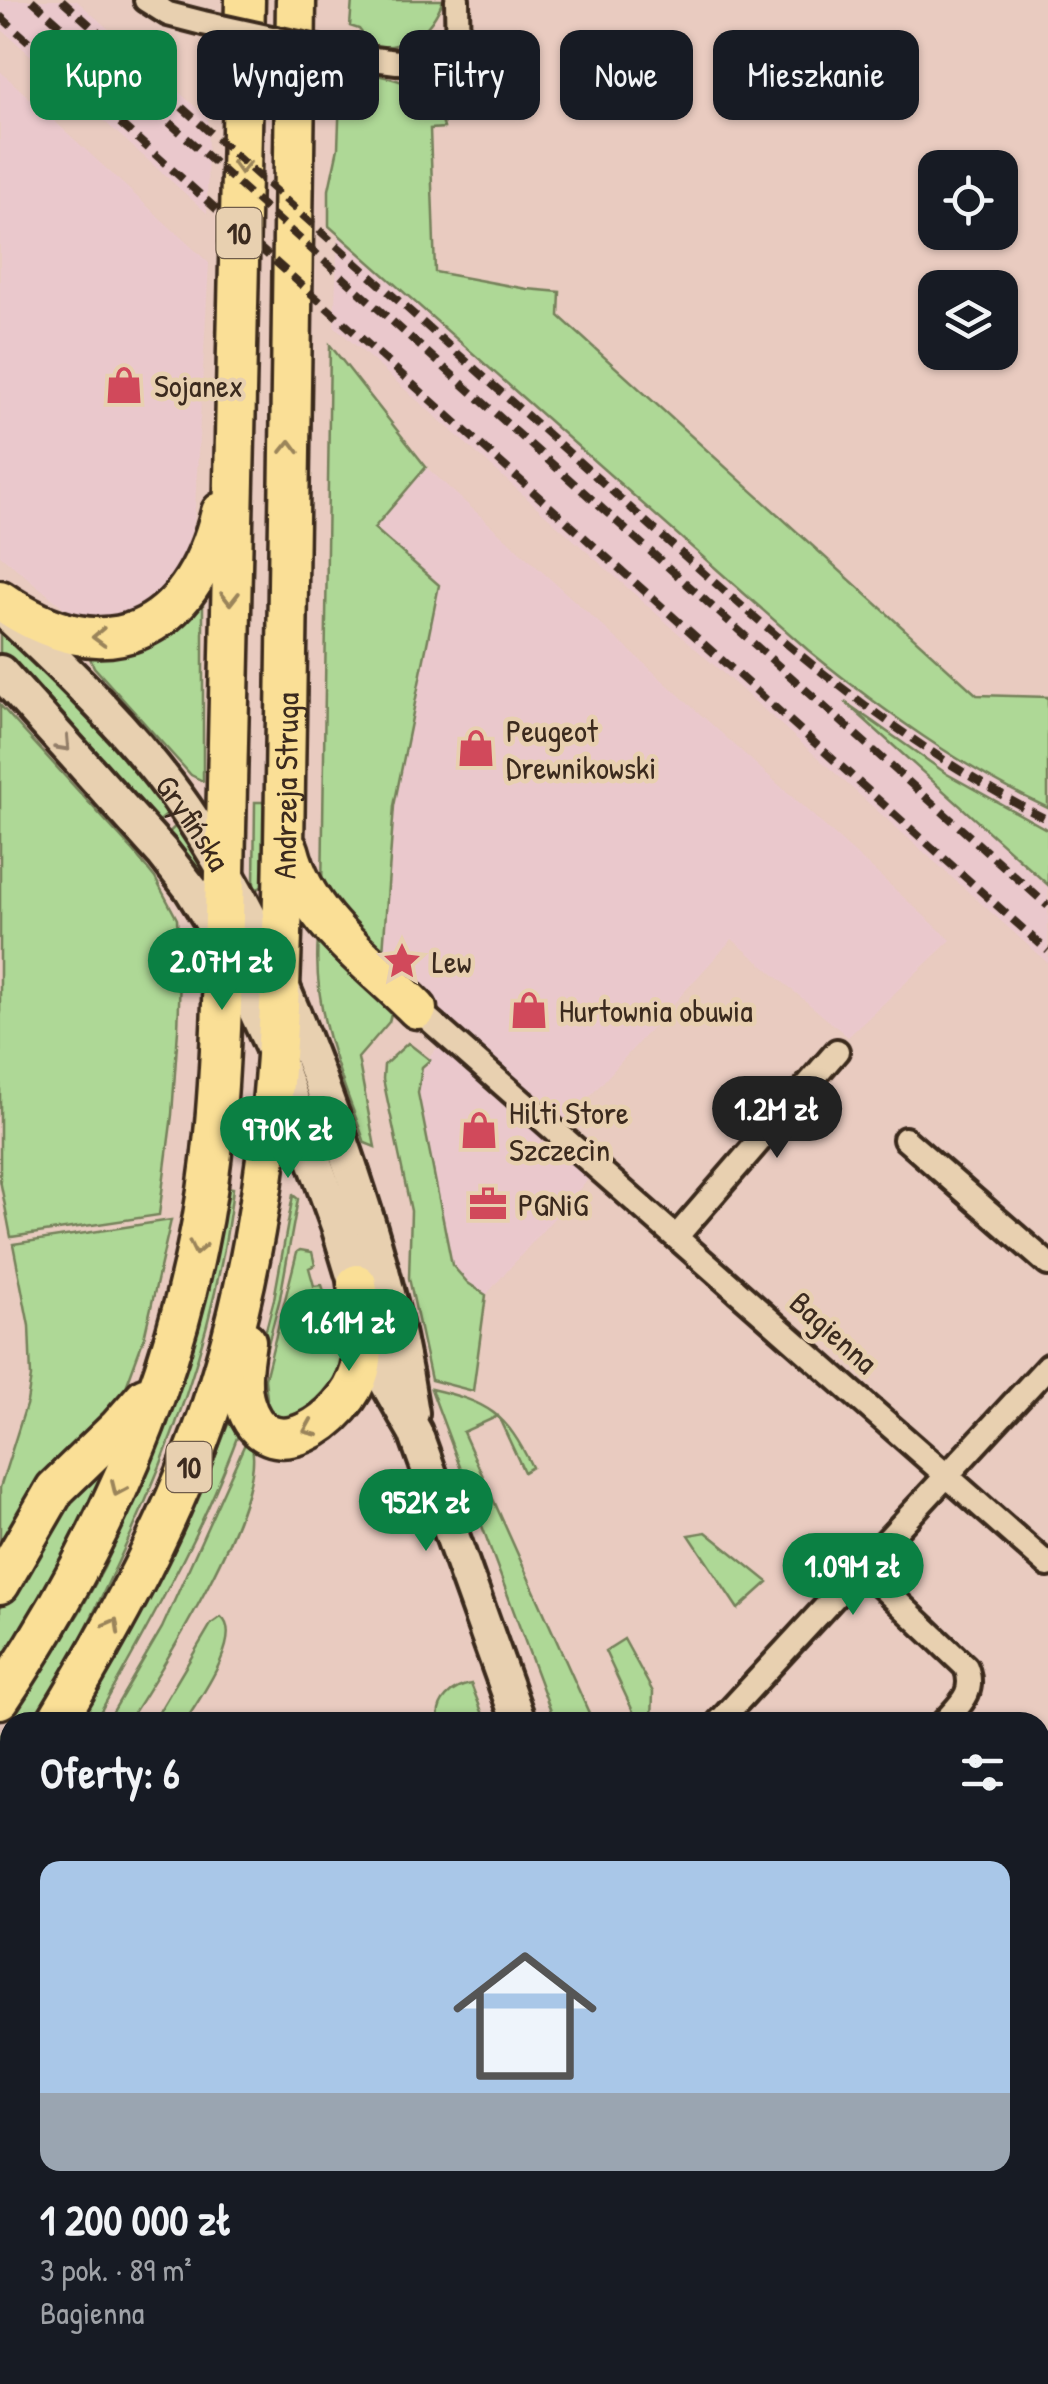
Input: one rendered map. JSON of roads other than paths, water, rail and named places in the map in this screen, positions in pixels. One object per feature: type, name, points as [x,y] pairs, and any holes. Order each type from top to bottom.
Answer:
[{"type":"main road","name":"Andrzeja Struga","points":[[0,1699],[69,1588],[130,1462],[165,1365],[197,1248],[212,1154],[224,942],[245,0]]},
{"type":"main road","name":"Andrzeja Struga","points":[[62,1712],[117,1620],[196,1450],[233,1334],[262,1204],[277,1058],[284,815],[296,0]]},
{"type":"main road","points":[[0,604],[35,623],[80,638],[117,636],[152,623],[182,598],[202,565],[219,521],[232,466]]},
{"type":"main road","points":[[284,815],[292,859],[316,911],[417,1009]]},
{"type":"main road","points":[[262,1204],[242,1378],[247,1408],[263,1429],[287,1436],[307,1434],[330,1419],[350,1394],[363,1358],[357,1284]]},
{"type":"main road","points":[[0,1584],[55,1489],[140,1405],[165,1365]]},
{"type":"street","points":[[146,0],[168,14],[202,23],[358,56],[398,62],[458,63],[457,0]]},
{"type":"street","name":"Gryfińska","points":[[0,604],[160,774],[225,872],[279,975],[380,1252],[415,1432]]},
{"type":"street","name":"Gryfińska","points":[[0,672],[162,852],[224,942],[277,1058],[357,1284],[384,1378],[415,1432],[515,1712]]},
{"type":"street","name":"Bagienna","points":[[417,1009],[1048,1565]]},
{"type":"street","points":[[677,1236],[837,1051]]},
{"type":"street","points":[[905,1139],[1048,1264]]},
{"type":"street","points":[[729,1712],[1048,1366]]},
{"type":"street","points":[[862,1569],[966,1667],[970,1692],[953,1712]]},
{"type":"railway","points":[[32,0],[1048,906]]},
{"type":"railway","points":[[62,0],[800,655],[920,744],[1048,820]]},
{"type":"railway","points":[[0,16],[1048,951]]},
{"type":"place","name":"Sojanex","points":[[124,385]]},
{"type":"place","name":"Peugeot Drewnikowski","points":[[476,748]]},
{"type":"place","name":"Lew","points":[[402,961]]},
{"type":"place","name":"Hurtownia obuwia","points":[[529,1010]]},
{"type":"place","name":"Hilti Store Szczecin","points":[[479,1130]]},
{"type":"place","name":"PGNiG","points":[[488,1204]]}]
